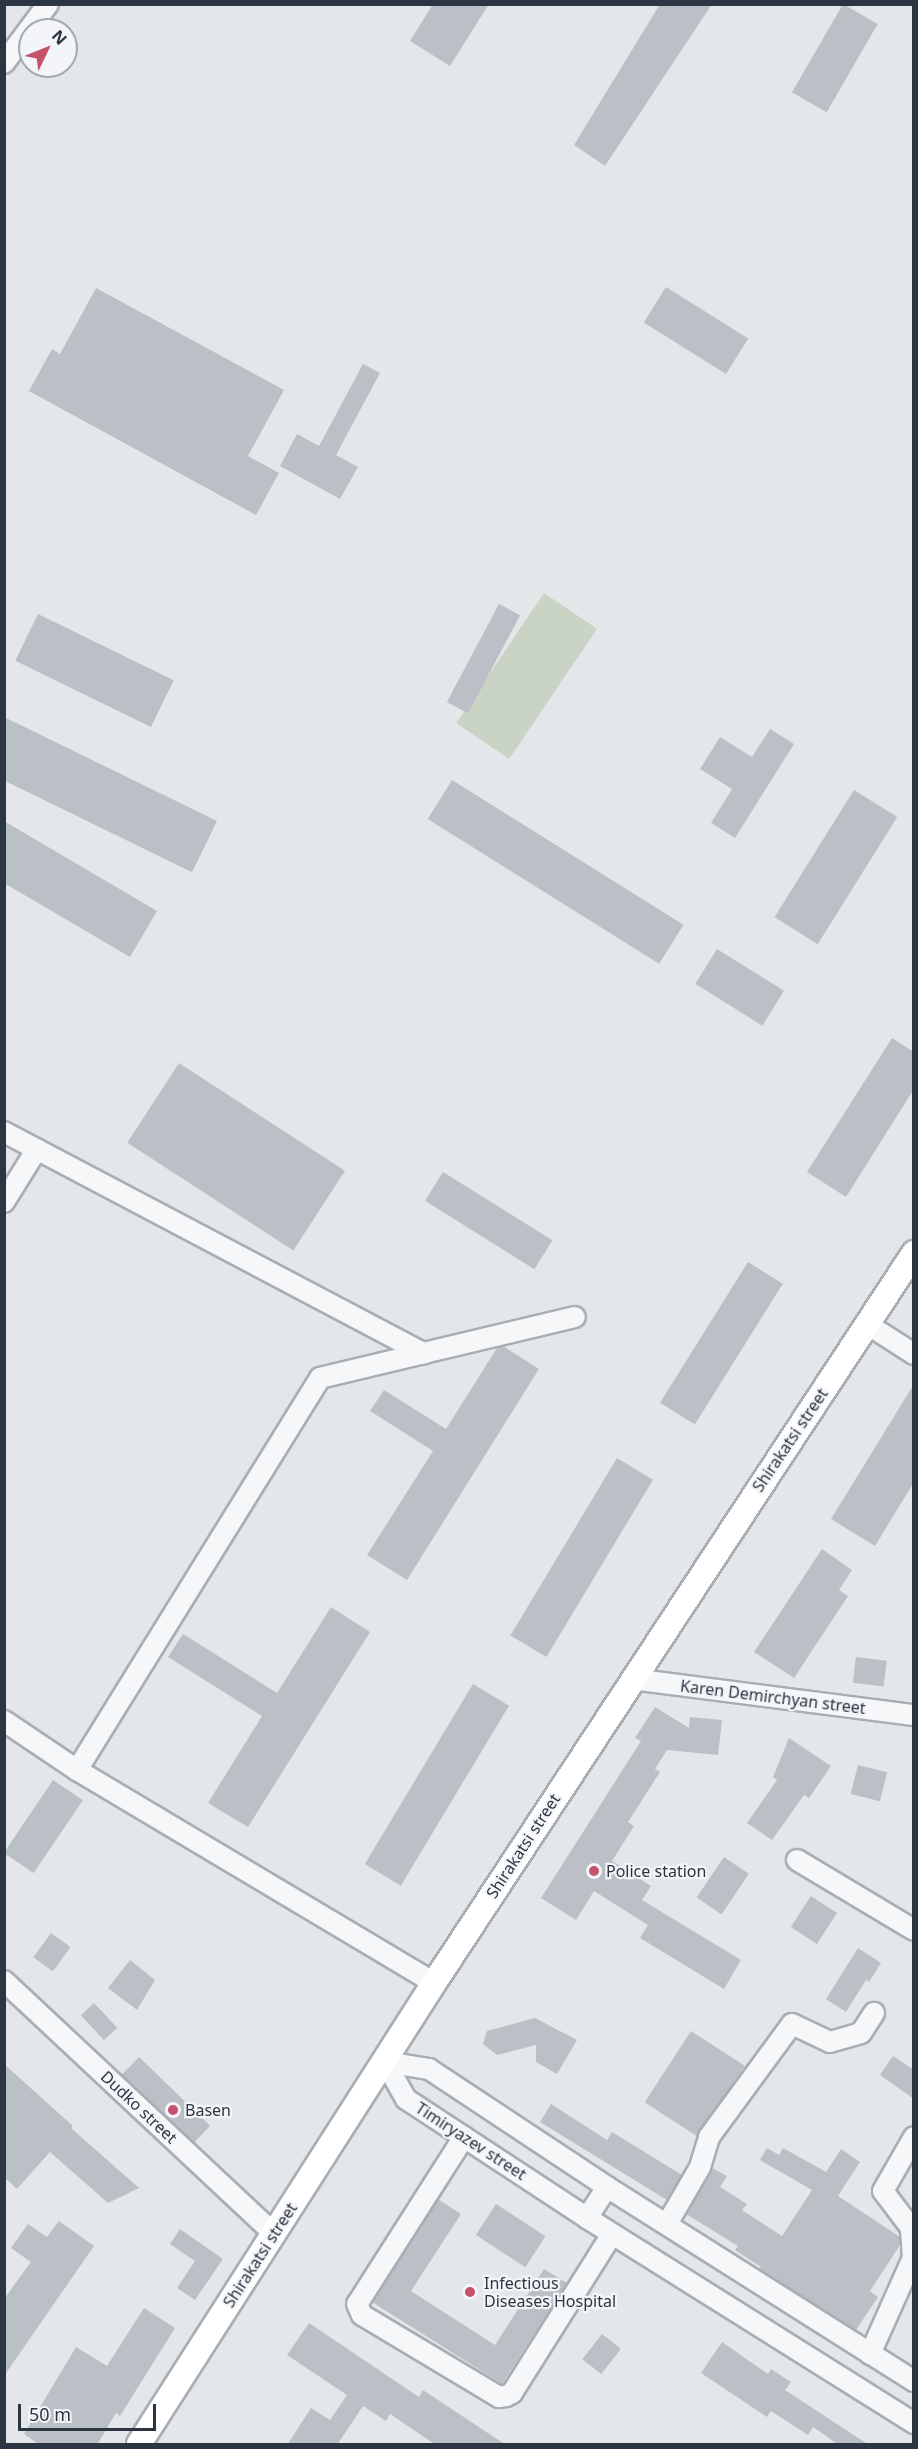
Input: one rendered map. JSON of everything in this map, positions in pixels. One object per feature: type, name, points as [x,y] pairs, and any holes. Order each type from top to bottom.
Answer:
[{"type":"main road","name":"Shirakatsi street","points":[[139,2445],[434,1983],[914,1252]]},
{"type":"street","points":[[4,63],[48,4]]},
{"type":"street","points":[[4,1132],[424,1353]]},
{"type":"street","points":[[4,1202],[37,1149]]},
{"type":"street","points":[[77,1770],[320,1378],[575,1317]]},
{"type":"street","points":[[867,1324],[914,1354]]},
{"type":"street","name":"Karen Demirchyan street","points":[[632,1679],[914,1715]]},
{"type":"street","points":[[4,1721],[77,1770],[434,1983]]},
{"type":"street","points":[[797,1860],[914,1930]]},
{"type":"street","name":"Dudko street","points":[[4,1981],[273,2233]]},
{"type":"street","points":[[667,2224],[700,2167],[709,2137],[792,2024],[830,2042],[861,2033],[874,2013]]},
{"type":"street","points":[[385,2062],[429,2069],[607,2187],[914,2381]]},
{"type":"street","name":"Timiryazev street","points":[[385,2062],[406,2098],[612,2234],[914,2423]]},
{"type":"street","points":[[464,2137],[357,2304],[362,2315],[499,2397],[506,2396],[512,2393],[612,2234]]},
{"type":"street","points":[[870,2354],[913,2258],[911,2228],[883,2191],[914,2137]]},
{"type":"street","points":[[587,2218],[607,2187]]},
{"type":"green space","points":[[544,593],[597,629],[509,759],[456,723]]},
{"type":"building","points":[[433,4],[489,4],[450,66],[410,41]]},
{"type":"building","points":[[660,4],[712,4],[605,166],[574,145]]},
{"type":"building","points":[[843,4],[878,24],[827,112],[792,92]]},
{"type":"building","points":[[666,287],[748,338],[726,374],[644,323]]},
{"type":"building","points":[[96,288],[284,390],[248,456],[279,473],[256,515],[29,391],[52,349],[60,354]]},
{"type":"building","points":[[363,364],[380,373],[336,455],[358,467],[340,499],[280,466],[297,434],[319,446]]},
{"type":"building","points":[[499,604],[520,615],[468,713],[447,702]]},
{"type":"building","points":[[38,614],[174,680],[151,727],[15,661]]},
{"type":"building","points":[[4,717],[217,821],[192,872],[4,780]]},
{"type":"building","points":[[770,729],[794,744],[735,838],[711,823],[732,789],[700,769],[720,737],[752,757]]},
{"type":"building","points":[[452,780],[684,925],[659,964],[428,819]]},
{"type":"building","points":[[854,790],[897,817],[818,944],[775,917]]},
{"type":"building","points":[[4,821],[157,911],[130,957],[4,883]]},
{"type":"building","points":[[717,949],[784,991],[762,1026],[695,984]]},
{"type":"building","points":[[892,1038],[914,1052],[914,1089],[846,1197],[807,1172]]},
{"type":"building","points":[[179,1063],[345,1171],[293,1251],[127,1143]]},
{"type":"building","points":[[443,1172],[552,1240],[534,1269],[425,1201]]},
{"type":"building","points":[[748,1262],[783,1284],[695,1425],[660,1403]]},
{"type":"building","points":[[503,1346],[539,1369],[407,1580],[367,1555],[433,1451],[370,1411],[384,1390],[446,1429],[497,1348]]},
{"type":"building","points":[[914,1384],[914,1482],[875,1546],[831,1519]]},
{"type":"building","points":[[617,1458],[653,1480],[546,1657],[510,1635]]},
{"type":"building","points":[[822,1549],[852,1570],[839,1590],[848,1596],[794,1678],[754,1652]]},
{"type":"building","points":[[331,1607],[370,1632],[248,1827],[208,1803],[262,1716],[168,1657],[183,1634],[277,1693]]},
{"type":"building","points":[[856,1657],[887,1661],[884,1687],[853,1683]]},
{"type":"building","points":[[473,1684],[509,1706],[401,1886],[365,1864]]},
{"type":"building","points":[[655,1707],[689,1728],[690,1717],[722,1720],[718,1755],[667,1750],[655,1769],[660,1772],[628,1822],[634,1826],[612,1861],[651,1886],[642,1900],[741,1960],[724,1989],[640,1938],[648,1925],[594,1891],[576,1920],[541,1898],[641,1741],[635,1738]]},
{"type":"building","points":[[789,1738],[831,1766],[809,1798],[804,1795],[772,1840],[747,1823],[777,1780],[773,1777]]},
{"type":"building","points":[[858,1765],[887,1772],[880,1801],[851,1794]]},
{"type":"building","points":[[53,1780],[83,1800],[34,1873],[4,1853]]},
{"type":"building","points":[[724,1857],[749,1874],[721,1914],[697,1898]]},
{"type":"building","points":[[811,1896],[837,1913],[817,1944],[791,1927]]},
{"type":"building","points":[[51,1933],[70,1947],[53,1971],[33,1957]]},
{"type":"building","points":[[858,1948],[881,1963],[869,1982],[866,1980],[846,2012],[826,1999]]},
{"type":"building","points":[[130,1960],[155,1980],[137,2010],[108,1988]]},
{"type":"building","points":[[94,2003],[117,2028],[104,2040],[81,2015]]},
{"type":"building","points":[[535,2018],[577,2040],[557,2074],[536,2062],[536,2045],[497,2055],[483,2044],[487,2031]]},
{"type":"building","points":[[691,2031],[745,2066],[698,2137],[645,2102]]},
{"type":"building","points":[[893,2056],[914,2070],[914,2099],[880,2075]]},
{"type":"building","points":[[139,2057],[210,2126],[193,2144],[122,2075]]},
{"type":"building","points":[[4,2064],[73,2126],[71,2128],[139,2188],[108,2203],[50,2152],[17,2189],[4,2177]]},
{"type":"building","points":[[551,2104],[607,2140],[612,2132],[682,2175],[667,2200],[540,2122]]},
{"type":"building","points":[[767,2148],[779,2155],[783,2148],[826,2172],[841,2149],[860,2162],[838,2196],[900,2237],[900,2245],[870,2291],[878,2297],[856,2330],[759,2269],[761,2267],[735,2250],[738,2246],[686,2214],[712,2168],[727,2176],[720,2187],[747,2204],[742,2210],[782,2236],[812,2190],[760,2160]]},
{"type":"building","points":[[438,2199],[461,2214],[411,2291],[495,2345],[544,2269],[567,2283],[502,2384],[372,2302]]},
{"type":"building","points":[[496,2204],[545,2236],[525,2267],[476,2235]]},
{"type":"building","points":[[59,2221],[94,2246],[4,2376],[4,2299],[31,2262],[11,2248],[28,2224],[47,2237]]},
{"type":"building","points":[[180,2229],[223,2259],[195,2300],[177,2288],[195,2261],[170,2244]]},
{"type":"building","points":[[144,2308],[175,2328],[120,2416],[116,2413],[97,2445],[40,2445],[24,2434],[76,2347],[107,2366]]},
{"type":"building","points":[[309,2323],[419,2397],[423,2390],[506,2445],[436,2445],[390,2414],[386,2421],[363,2406],[337,2445],[287,2445],[311,2408],[330,2420],[347,2395],[287,2355]]},
{"type":"building","points":[[602,2334],[621,2349],[601,2374],[582,2359]]},
{"type":"building","points":[[722,2342],[768,2374],[771,2369],[791,2382],[785,2390],[869,2445],[839,2445],[813,2427],[808,2435],[771,2411],[767,2417],[701,2373]]},
{"type":"place","name":"Police station","points":[[594,1871]]},
{"type":"place","name":"Basen","points":[[173,2110]]},
{"type":"place","name":"Infectious Diseases Hospital","points":[[470,2292]]}]
